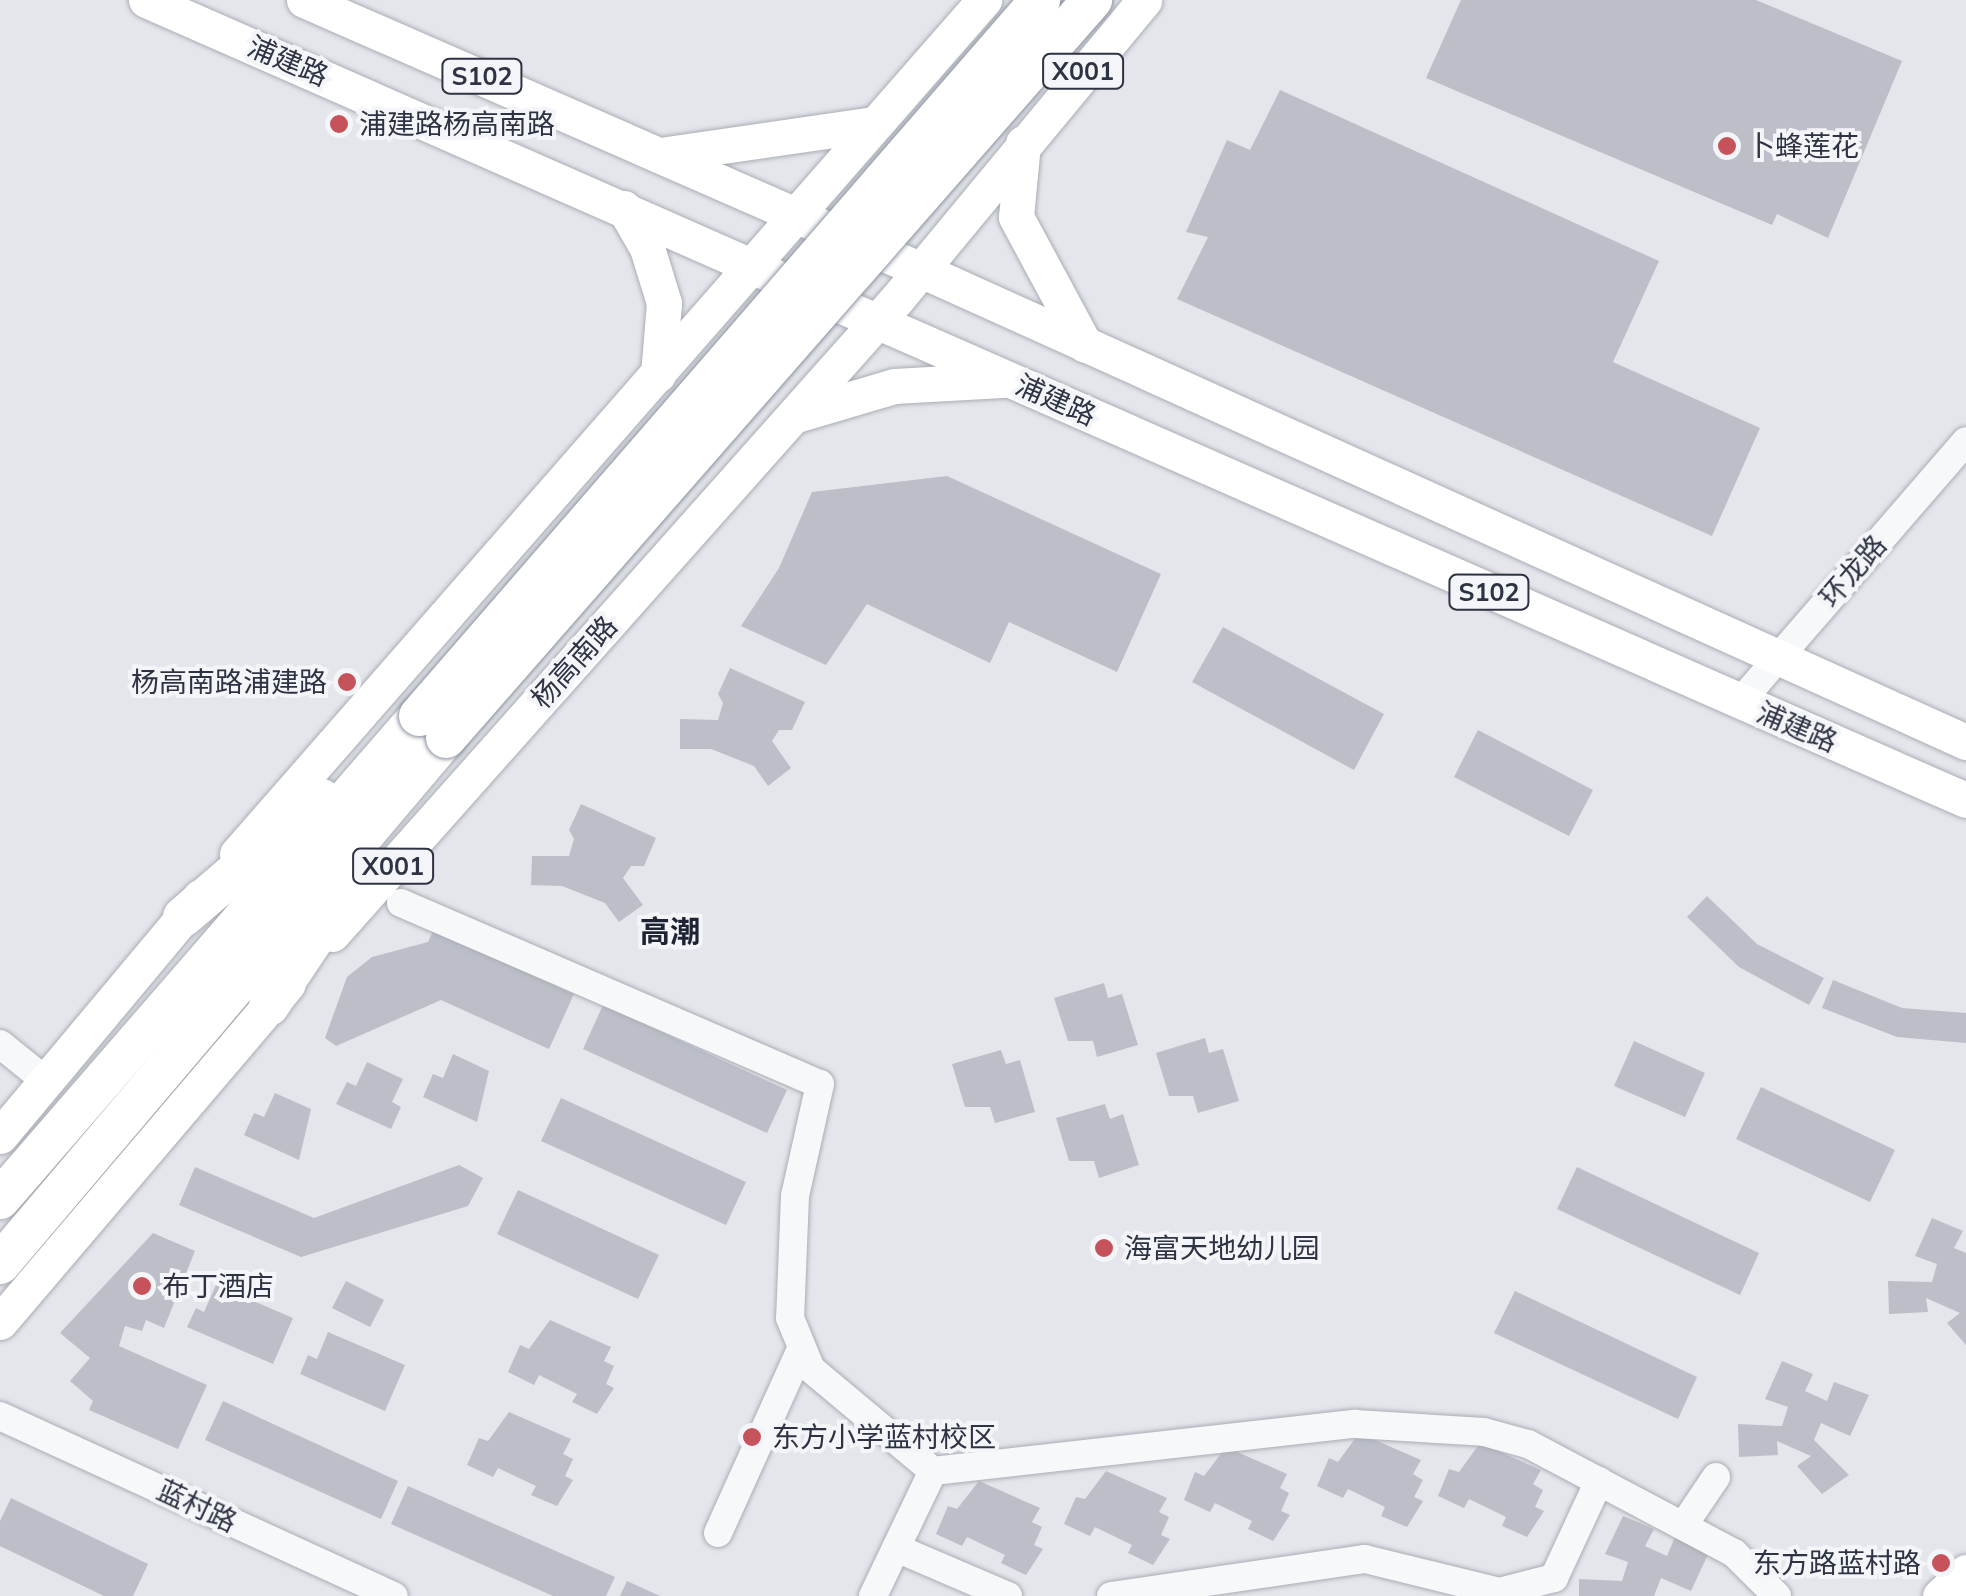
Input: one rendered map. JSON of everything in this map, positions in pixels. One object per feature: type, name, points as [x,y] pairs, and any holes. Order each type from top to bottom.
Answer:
[{"type":"highway","name":"杨高南路","points":[[0,1264],[433,727],[1040,0]]},
{"type":"highway","name":"杨高南路","points":[[0,1199],[1092,0]]},
{"type":"highway","points":[[183,917],[433,727]]},
{"type":"highway","points":[[268,1006],[433,727]]},
{"type":"main road","name":"浦建路","points":[[146,0],[1966,800]]},
{"type":"main road","name":"浦建路","points":[[304,0],[796,214],[1966,742]]},
{"type":"main road","points":[[0,1136],[183,917],[984,0]]},
{"type":"main road","name":"杨高南路","points":[[0,1322],[268,1006],[878,320],[1022,142],[1144,0]]},
{"type":"main road","points":[[660,154],[874,124]]},
{"type":"main road","points":[[1022,142],[1016,217],[1085,345]]},
{"type":"main road","points":[[624,208],[648,248],[664,302],[658,375]]},
{"type":"main road","points":[[792,416],[894,386],[1014,381]]},
{"type":"main road","points":[[1940,1596],[1966,1572]]},
{"type":"street","name":"环龙路","points":[[1740,702],[1966,440]]},
{"type":"street","points":[[402,903],[820,1084],[795,1196],[790,1318],[800,1351],[811,1368],[934,1471],[1355,1424],[1484,1432],[1528,1444],[1734,1552],[1777,1596]]},
{"type":"street","points":[[0,1044],[46,1081]]},
{"type":"street","points":[[718,1533],[800,1351]]},
{"type":"street","name":"蓝村路","points":[[0,1416],[394,1596]]},
{"type":"street","points":[[874,1596],[934,1471]]},
{"type":"street","points":[[1683,1526],[1716,1477]]},
{"type":"street","points":[[1111,1596],[1365,1558],[1499,1592],[1554,1587],[1599,1481]]},
{"type":"street","points":[[896,1548],[1008,1596]]},
{"type":"building","name":"卜蜂莲花","points":[[1461,0],[1756,0],[1902,61],[1828,238],[1777,214],[1772,225],[1426,78]]},
{"type":"building","points":[[1280,90],[1659,261],[1613,362],[1760,428],[1712,536],[1177,299],[1208,237],[1186,232],[1227,140],[1250,150]]},
{"type":"building","points":[[947,476],[1161,574],[1117,672],[1009,622],[990,663],[867,604],[826,665],[741,626],[779,568],[812,492]]},
{"type":"building","points":[[1223,627],[1384,714],[1354,770],[1192,682]]},
{"type":"building","points":[[730,668],[805,702],[792,730],[779,730],[772,741],[791,768],[768,786],[754,766],[711,749],[680,749],[680,719],[718,720],[723,703],[718,694]]},
{"type":"building","points":[[1478,730],[1593,790],[1569,836],[1454,777]]},
{"type":"building","points":[[581,804],[656,838],[644,866],[631,866],[623,878],[643,905],[619,922],[605,903],[562,886],[531,885],[532,856],[569,856],[574,839],[569,830]]},
{"type":"building","points":[[1707,896],[1757,944],[1824,978],[1809,1005],[1739,967],[1687,917]]},
{"type":"building","points":[[433,931],[574,994],[549,1049],[441,1000],[336,1046],[325,1038],[347,977],[372,957],[428,942]]},
{"type":"building","points":[[1833,980],[1902,1008],[1966,1013],[1966,1043],[1897,1037],[1822,1008]]},
{"type":"building","points":[[1104,983],[1108,998],[1122,994],[1138,1045],[1097,1057],[1093,1041],[1068,1041],[1054,998]]},
{"type":"building","points":[[603,1005],[787,1090],[767,1133],[583,1049]]},
{"type":"building","points":[[1205,1038],[1209,1053],[1223,1049],[1239,1101],[1198,1113],[1193,1096],[1169,1096],[1156,1053]]},
{"type":"building","points":[[1634,1041],[1705,1073],[1685,1117],[1614,1086]]},
{"type":"building","points":[[1001,1050],[1006,1064],[1020,1060],[1035,1112],[995,1123],[990,1107],[965,1107],[952,1064]]},
{"type":"building","points":[[453,1054],[489,1071],[477,1122],[423,1097],[433,1074],[443,1078]]},
{"type":"building","points":[[367,1062],[403,1079],[392,1102],[401,1107],[391,1129],[336,1104],[347,1082],[356,1086]]},
{"type":"building","points":[[1761,1087],[1895,1150],[1870,1202],[1736,1139]]},
{"type":"building","points":[[275,1093],[311,1109],[299,1160],[244,1135],[254,1113],[264,1117]]},
{"type":"building","points":[[561,1098],[746,1182],[726,1225],[541,1141]]},
{"type":"building","points":[[1105,1104],[1110,1119],[1123,1114],[1139,1165],[1099,1178],[1094,1161],[1069,1161],[1056,1118]]},
{"type":"building","points":[[459,1165],[483,1178],[468,1206],[301,1257],[179,1205],[195,1167],[314,1218]]},
{"type":"building","points":[[1577,1167],[1759,1253],[1740,1295],[1557,1209]]},
{"type":"building","points":[[518,1190],[659,1255],[638,1299],[497,1234]]},
{"type":"building","points":[[1932,1218],[1963,1231],[1954,1248],[1966,1253],[1966,1345],[1947,1323],[1960,1313],[1926,1298],[1928,1312],[1889,1314],[1888,1281],[1932,1282],[1937,1264],[1915,1256]]},
{"type":"building","points":[[153,1233],[195,1251],[164,1328],[146,1320],[142,1331],[125,1326],[119,1346],[207,1385],[178,1449],[89,1410],[93,1401],[70,1381],[90,1358],[60,1333]]},
{"type":"building","points":[[346,1281],[384,1300],[370,1327],[332,1308]]},
{"type":"building","points":[[216,1285],[293,1318],[273,1364],[187,1327],[196,1308],[204,1312]]},
{"type":"building","points":[[1515,1291],[1697,1377],[1678,1419],[1494,1333]]},
{"type":"building","points":[[550,1320],[611,1347],[604,1361],[614,1366],[606,1384],[614,1388],[597,1414],[572,1402],[577,1394],[539,1375],[534,1385],[508,1372],[520,1345],[529,1349]]},
{"type":"building","points":[[328,1332],[405,1365],[385,1411],[300,1374],[308,1355],[317,1359]]},
{"type":"building","points":[[1782,1361],[1813,1374],[1805,1391],[1827,1401],[1834,1382],[1869,1395],[1850,1436],[1821,1423],[1814,1440],[1849,1475],[1822,1494],[1797,1466],[1811,1456],[1777,1441],[1778,1455],[1739,1457],[1738,1424],[1782,1426],[1788,1407],[1765,1399]]},
{"type":"building","points":[[223,1401],[398,1481],[381,1519],[205,1440]]},
{"type":"building","points":[[509,1412],[571,1439],[563,1454],[573,1459],[565,1476],[573,1480],[557,1506],[531,1495],[536,1486],[498,1468],[493,1477],[467,1465],[479,1438],[488,1441]]},
{"type":"building","points":[[1359,1433],[1421,1460],[1413,1474],[1423,1480],[1414,1497],[1423,1501],[1407,1527],[1381,1516],[1385,1507],[1348,1489],[1343,1498],[1317,1486],[1329,1458],[1338,1462]]},
{"type":"building","points":[[1480,1443],[1541,1470],[1533,1484],[1543,1490],[1535,1507],[1544,1511],[1527,1537],[1502,1526],[1506,1517],[1469,1499],[1464,1508],[1438,1496],[1449,1469],[1459,1472]]},
{"type":"building","points":[[1226,1447],[1287,1474],[1280,1488],[1289,1493],[1281,1511],[1290,1515],[1273,1541],[1248,1529],[1252,1521],[1215,1503],[1210,1512],[1184,1500],[1195,1472],[1204,1476]]},
{"type":"building","points":[[1106,1471],[1167,1498],[1159,1512],[1169,1517],[1161,1535],[1170,1539],[1153,1565],[1128,1553],[1132,1545],[1095,1527],[1090,1536],[1064,1524],[1076,1497],[1085,1499]]},
{"type":"building","points":[[979,1481],[1040,1508],[1032,1522],[1042,1527],[1034,1545],[1043,1549],[1026,1575],[1001,1563],[1005,1555],[967,1537],[962,1546],[936,1534],[948,1506],[957,1509]]},
{"type":"building","points":[[408,1486],[615,1577],[606,1596],[553,1596],[391,1524]]},
{"type":"building","points":[[11,1498],[148,1564],[133,1596],[104,1596],[0,1546],[0,1521]]},
{"type":"building","points":[[1623,1516],[1654,1529],[1645,1546],[1667,1556],[1675,1537],[1710,1550],[1691,1591],[1661,1578],[1654,1596],[1579,1596],[1579,1579],[1622,1581],[1628,1562],[1605,1554]]},
{"type":"building","points":[[627,1581],[660,1596],[620,1596]]},
{"type":"place","name":"浦建路杨高南路","points":[[339,124]]},
{"type":"place","name":"卜蜂莲花","points":[[1727,146]]},
{"type":"place","name":"杨高南路浦建路","points":[[347,682]]},
{"type":"place","name":"海富天地幼儿园","points":[[1104,1248]]},
{"type":"place","name":"布丁酒店","points":[[142,1286]]},
{"type":"place","name":"东方小学蓝村校区","points":[[752,1437]]},
{"type":"place","name":"东方路蓝村路","points":[[1941,1563]]},
{"type":"district","name":"高潮","points":[[670,931]]}]
